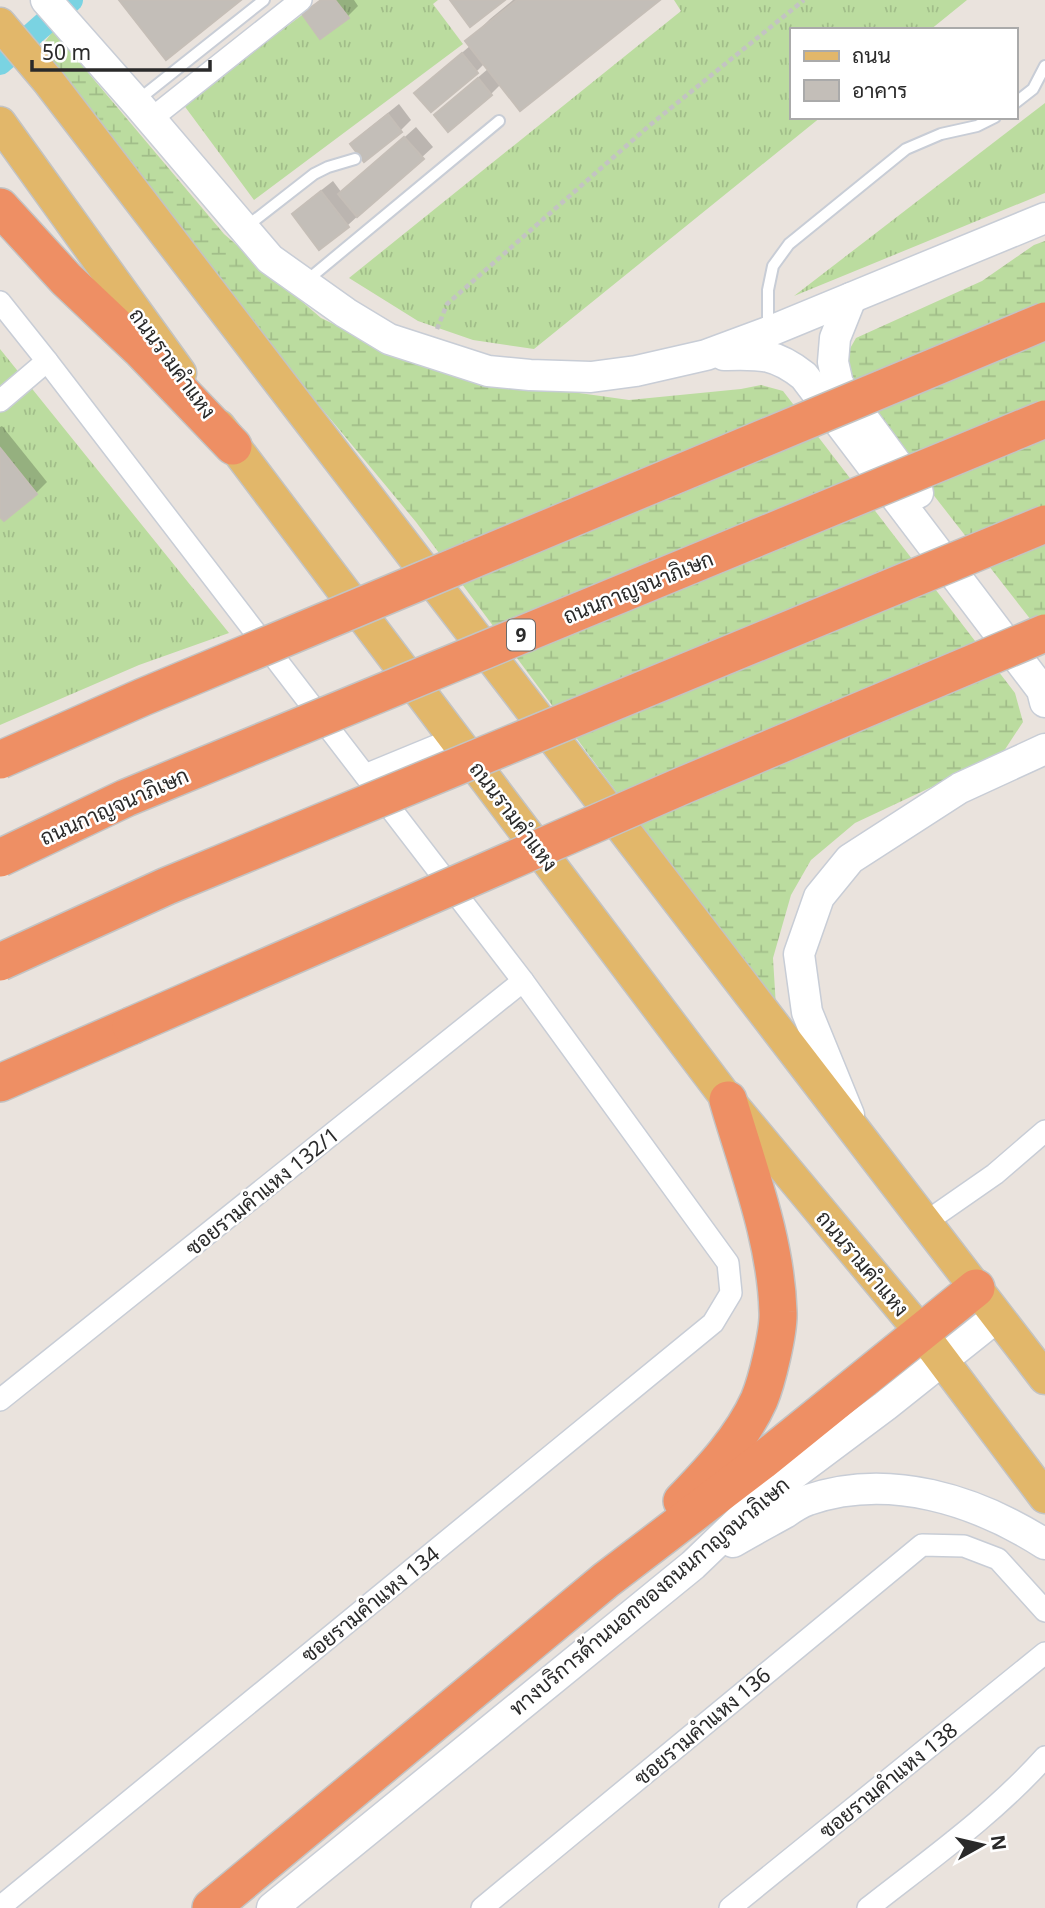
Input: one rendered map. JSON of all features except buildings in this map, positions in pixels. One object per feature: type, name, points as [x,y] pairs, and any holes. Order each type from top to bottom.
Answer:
[{"type":"highway","points":[[0,207],[66,279],[140,349],[233,446]]},
{"type":"highway","points":[[0,760],[143,697],[1045,321]]},
{"type":"highway","name":"ถนนกาญจนาภิเษก","points":[[0,858],[126,798],[1045,419]]},
{"type":"highway","points":[[0,961],[180,881],[1045,524]]},
{"type":"highway","points":[[0,1083],[684,785],[1045,633]]},
{"type":"highway","points":[[606,1580],[706,1476],[740,1432],[760,1399],[770,1363],[779,1315],[774,1266],[764,1222],[728,1100]]},
{"type":"highway","points":[[211,1908],[606,1580],[762,1461],[932,1346],[987,1302]]},
{"type":"main road","points":[[46,0],[270,260],[346,313],[389,339],[488,371],[590,377],[636,371],[706,355],[1045,218]]},
{"type":"main road","points":[[0,24],[49,82],[1045,1378]]},
{"type":"main road","name":"ถนนรามคำแหง","points":[[0,123],[233,446],[728,1100],[932,1346],[1045,1497]]},
{"type":"main road","points":[[850,298],[835,338],[832,362],[838,384],[1045,665]]},
{"type":"main road","points":[[706,355],[760,354],[788,363],[804,376],[1042,691],[1045,702]]},
{"type":"main road","points":[[856,1131],[807,1012],[799,954],[819,897],[850,859],[960,788],[1033,755],[1034,742],[1045,721]]},
{"type":"main road","name":"ทางบริการด้านนอกของถนนกาญจนาภิเษก","points":[[272,1908],[693,1565],[765,1495],[885,1406],[932,1346]]},
{"type":"main road","points":[[693,1565],[806,1501],[844,1491],[868,1489],[918,1493],[953,1500],[991,1514],[1045,1544]]},
{"type":"street","points":[[144,111],[301,0]]},
{"type":"street","points":[[0,302],[523,981]]},
{"type":"street","points":[[0,401],[47,361]]},
{"type":"street","points":[[365,775],[455,738]]},
{"type":"street","name":"ซอยรามคำแหง 134","points":[[0,1907],[713,1323],[731,1293],[728,1263],[523,981]]},
{"type":"street","name":"ซอยรามคำแหง 132/1","points":[[0,1400],[523,981]]},
{"type":"street","points":[[926,1222],[995,1174],[1045,1131]]},
{"type":"street","name":"ซอยรามคำแหง 136","points":[[482,1908],[922,1545],[964,1546],[998,1559],[1045,1611]]},
{"type":"street","name":"ซอยรามคำแหง 138","points":[[730,1908],[1045,1653]]},
{"type":"street","points":[[868,1908],[975,1824],[1045,1757]]},
{"type":"lane","points":[[144,111],[264,0]]},
{"type":"lane","points":[[1017,101],[1033,89],[1045,66]]},
{"type":"lane","points":[[768,332],[768,290],[773,266],[789,244],[906,149],[941,134],[977,126],[991,119]]},
{"type":"lane","points":[[303,284],[499,121]]},
{"type":"lane","points":[[242,229],[314,174],[355,159]]},
{"type":"path","points":[[427,352],[447,304],[650,125],[804,0]]},
{"type":"green space","points":[[322,0],[438,0],[433,4],[463,44],[254,200],[183,104]]},
{"type":"green space","points":[[674,0],[967,0],[932,28],[790,28],[790,119],[819,119],[534,349],[473,340],[418,321],[349,278],[681,11]]},
{"type":"green space","points":[[53,31],[224,234],[321,318],[417,364],[486,380],[629,400],[761,385],[783,391],[1015,693],[1023,722],[1002,754],[855,823],[811,860],[791,895],[773,958],[776,1007],[416,522],[215,280],[40,48]]},
{"type":"green space","points":[[1045,103],[1045,193],[794,296]]},
{"type":"green space","points":[[1045,241],[1045,638],[847,384],[844,359],[856,338],[982,281],[1034,245]]},
{"type":"green space","points":[[0,349],[229,633],[139,665],[0,725]]},
{"type":"waterway","points":[[0,63],[71,0]]}]
